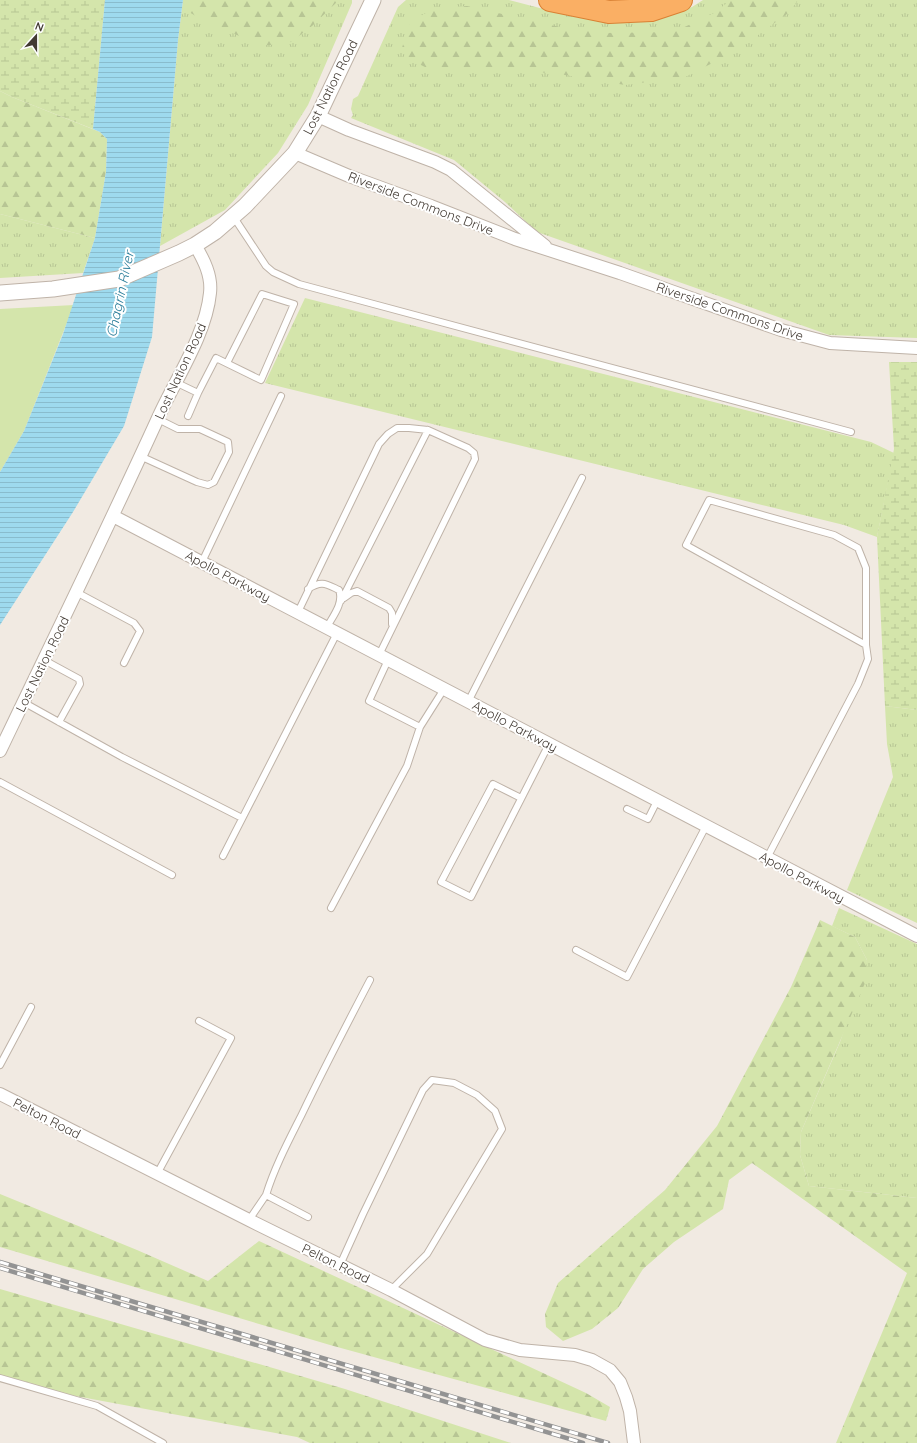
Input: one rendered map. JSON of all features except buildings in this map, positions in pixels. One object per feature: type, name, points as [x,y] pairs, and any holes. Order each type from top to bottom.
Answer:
[{"type":"highway","points":[[550,0],[609,12],[651,10],[681,0]]},
{"type":"street","name":"Lost Nation Road","points":[[0,751],[205,320],[210,292],[208,273],[203,258],[194,245],[215,232],[233,216],[267,184],[295,153],[318,116],[373,0]]},
{"type":"street","name":"Riverside Commons Drive","points":[[318,116],[349,130],[435,162],[451,170],[549,249]]},
{"type":"street","name":"Riverside Commons Drive","points":[[295,153],[349,176],[431,206],[515,240],[549,249],[620,273],[781,330],[830,343],[917,348]]},
{"type":"street","points":[[0,293],[52,289],[120,279],[178,254],[194,245]]},
{"type":"street","name":"Apollo Parkway","points":[[113,516],[917,936]]},
{"type":"street","name":"Pelton Road","points":[[0,1094],[391,1290],[485,1340],[520,1350],[575,1355],[592,1360],[610,1370],[620,1382],[630,1411],[634,1443]]},
{"type":"lane","points":[[233,216],[266,266],[273,272],[299,284],[851,432]]},
{"type":"lane","points":[[188,416],[216,358],[261,380],[294,304],[262,294],[227,363]]},
{"type":"lane","points":[[176,382],[198,393]]},
{"type":"lane","points":[[202,562],[281,396]]},
{"type":"lane","points":[[140,456],[197,482],[208,485],[214,482],[229,452],[228,442],[200,429],[178,429],[158,418]]},
{"type":"lane","points":[[298,612],[379,444],[388,434],[397,428],[428,430],[468,448],[474,454],[475,459],[392,627],[369,701],[420,727]]},
{"type":"lane","points":[[223,856],[332,630],[341,601],[428,430]]},
{"type":"lane","points":[[468,702],[582,478]]},
{"type":"lane","points":[[766,858],[858,684],[868,659],[866,645],[866,568],[858,548],[834,535],[709,500],[686,545],[866,645]]},
{"type":"lane","points":[[308,589],[318,583],[325,584],[339,590],[341,601]]},
{"type":"lane","points":[[341,601],[357,591],[389,608],[392,614],[392,627]]},
{"type":"lane","points":[[76,592],[134,623],[140,631],[124,663]]},
{"type":"lane","points":[[44,660],[79,679],[80,684],[59,722]]},
{"type":"lane","points":[[331,908],[406,766],[420,727],[444,689]]},
{"type":"lane","points":[[23,702],[122,757],[242,818]]},
{"type":"lane","points":[[521,798],[493,784],[442,882],[471,897],[549,744]]},
{"type":"lane","points":[[0,782],[172,875]]},
{"type":"lane","points":[[627,809],[648,819],[657,801]]},
{"type":"lane","points":[[576,950],[627,977],[706,826]]},
{"type":"lane","points":[[249,1220],[266,1195],[272,1176],[290,1138],[370,980]]},
{"type":"lane","points":[[0,1065],[31,1007]]},
{"type":"lane","points":[[157,1174],[231,1038],[199,1021]]},
{"type":"lane","points":[[340,1265],[423,1090],[432,1080],[454,1083],[477,1095],[495,1111],[502,1130],[427,1254],[391,1290]]},
{"type":"lane","points":[[266,1195],[308,1217]]},
{"type":"lane","points":[[0,1378],[97,1406],[163,1443]]},
{"type":"green space","points":[[0,0],[105,0],[93,129],[0,91]]},
{"type":"green space","points":[[183,0],[352,0],[352,3],[308,105],[278,153],[225,210],[160,246],[178,40]]},
{"type":"green space","points":[[189,0],[339,0],[312,26],[291,42],[263,46],[206,22],[189,12]]},
{"type":"green space","points":[[406,0],[509,0],[555,12],[624,22],[664,17],[692,7],[703,0],[917,0],[917,338],[829,335],[537,232],[505,202],[454,160],[351,118],[353,115],[351,109],[353,99],[358,96],[398,7]]},
{"type":"green space","points":[[731,0],[798,0],[791,11],[736,51],[685,77],[625,85],[559,74],[501,69],[427,68],[409,59],[401,51],[410,22],[433,9],[467,6],[560,27],[604,33],[674,32],[714,13]]},
{"type":"green space","points":[[0,91],[100,132],[107,139],[106,172],[95,238],[0,214]]},
{"type":"green space","points":[[0,214],[95,238],[83,273],[0,278]]},
{"type":"green space","points":[[305,298],[871,442],[894,453],[877,537],[844,525],[265,383]]},
{"type":"green space","points":[[74,305],[24,431],[0,472],[0,309]]},
{"type":"green space","points":[[889,362],[917,362],[917,710],[885,706],[877,537],[894,449]]},
{"type":"green space","points":[[885,706],[917,710],[917,923],[847,890],[893,777],[887,744]]},
{"type":"green space","points":[[839,908],[917,944],[917,1198],[809,1186],[800,1155],[801,1132],[840,1042],[867,960],[855,937],[832,926]]},
{"type":"green space","points":[[820,920],[855,937],[867,960],[865,983],[801,1132],[800,1155],[809,1186],[917,1198],[917,1443],[836,1443],[907,1273],[752,1163],[729,1180],[723,1209],[674,1242],[643,1269],[618,1308],[592,1329],[563,1341],[546,1327],[545,1314],[558,1283],[665,1190],[717,1126],[791,987]]},
{"type":"green space","points":[[0,1194],[137,1250],[208,1281],[259,1241],[586,1393],[610,1407],[606,1421],[330,1345],[0,1247]]},
{"type":"green space","points":[[0,1289],[345,1389],[511,1443],[310,1443],[297,1437],[0,1382]]},
{"type":"water","name":"Chagrin River","points":[[105,0],[183,0],[178,40],[152,337],[124,426],[73,512],[0,625],[0,472],[24,431],[63,334],[95,238],[106,172],[107,139],[100,132],[93,129]]},
{"type":"railway","points":[[0,1262],[608,1443]]},
{"type":"railway","points":[[0,1268],[583,1443]]}]
